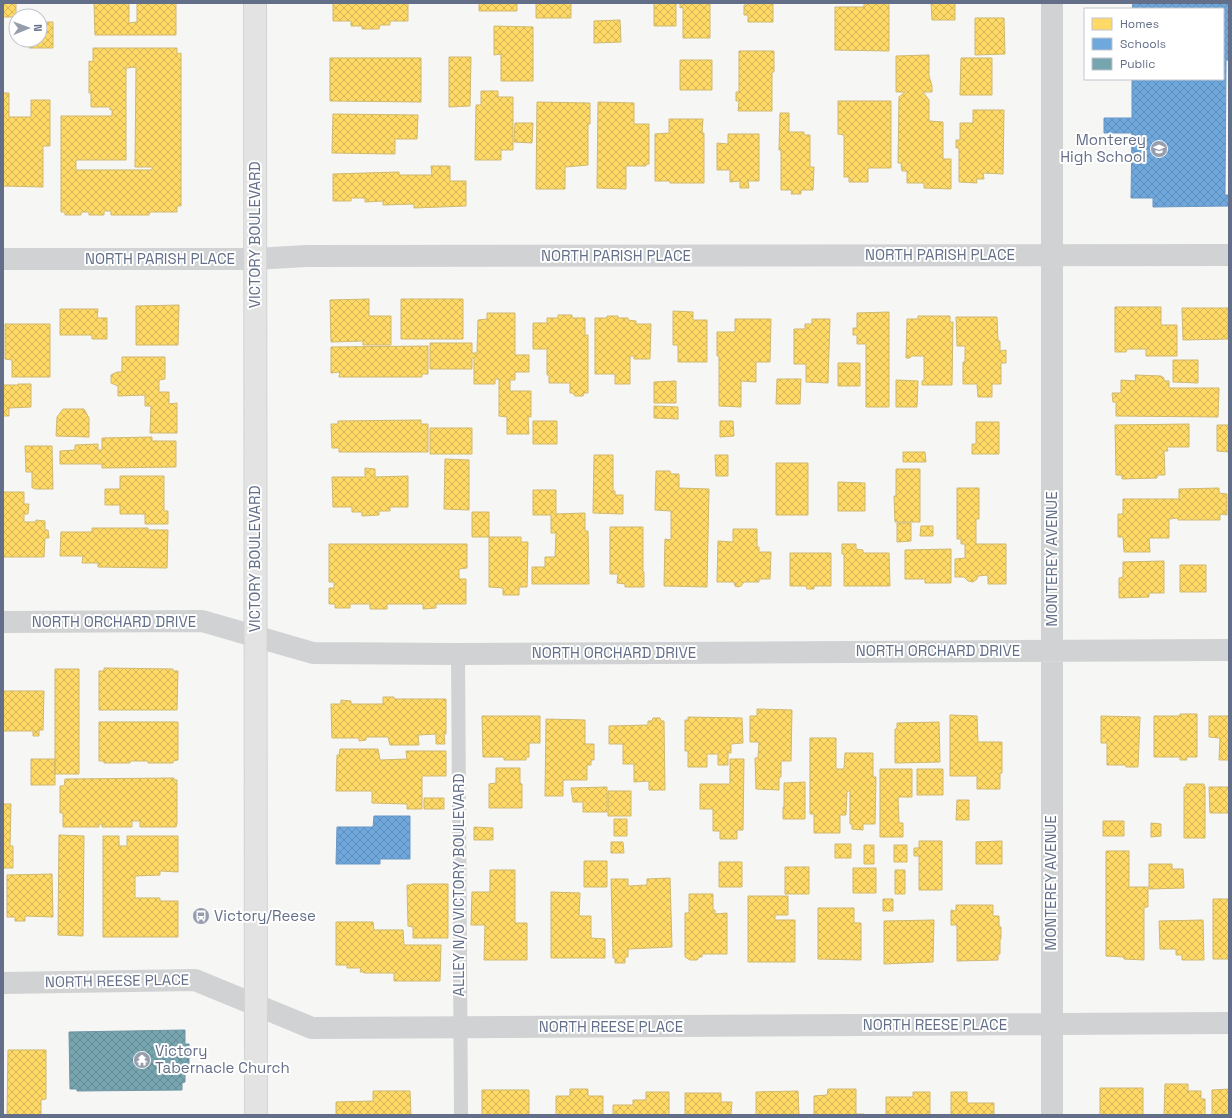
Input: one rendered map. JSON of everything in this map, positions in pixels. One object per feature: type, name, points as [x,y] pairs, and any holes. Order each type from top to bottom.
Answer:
[{"type":"main road","name":"VICTORY BOULEVARD","points":[[255,3],[256,1115]]},
{"type":"street","name":"MONTEREY AVENUE","points":[[1052,3],[1052,1115]]},
{"type":"street","name":"NORTH PARISH PLACE","points":[[3,259],[255,259],[306,256],[1229,255]]},
{"type":"street","name":"NORTH ORCHARD DRIVE","points":[[3,622],[202,621],[313,653],[458,654],[1229,650]]},
{"type":"street","name":"NORTH REESE PLACE","points":[[3,983],[195,980],[312,1028],[1229,1023]]},
{"type":"lane","name":"ALLEY N/O VICTORY BOULEVARD","points":[[458,654],[461,1115]]},
{"type":"building: Homes","points":[[3,3],[16,3],[16,8],[8,8],[8,17],[3,17]]},
{"type":"building: Homes","points":[[94,3],[129,3],[129,23],[137,22],[137,3],[176,3],[176,35],[95,35]]},
{"type":"building: Homes","points":[[333,3],[408,3],[408,21],[390,21],[390,25],[380,25],[379,29],[362,29],[362,26],[351,26],[351,21],[333,21]]},
{"type":"building: Homes","points":[[479,3],[517,3],[517,11],[479,11]]},
{"type":"building: Homes","points":[[536,3],[571,3],[571,18],[536,18]]},
{"type":"building: Homes","points":[[654,3],[676,3],[676,26],[654,26]]},
{"type":"building: Homes","points":[[680,3],[710,3],[710,38],[683,38],[683,7],[680,8]]},
{"type":"building: Homes","points":[[748,3],[773,3],[773,22],[748,22],[748,15],[744,15],[744,5],[748,5]]},
{"type":"building: Homes","points":[[864,3],[889,3],[889,51],[835,50],[835,7],[864,7]]},
{"type":"building: Homes","points":[[931,3],[955,3],[955,20],[932,20]]},
{"type":"building: Homes","points":[[975,18],[1004,18],[1005,54],[975,55]]},
{"type":"building: Homes","points":[[620,20],[621,42],[594,43],[594,21]]},
{"type":"building: Homes","points":[[48,22],[53,22],[53,48],[48,48]]},
{"type":"building: Homes","points":[[494,26],[533,27],[533,81],[501,81],[501,54],[494,55]]},
{"type":"building: Homes","points":[[93,48],[177,48],[177,54],[181,53],[181,206],[177,206],[177,212],[150,212],[149,215],[111,215],[111,211],[104,211],[104,215],[89,215],[89,212],[81,212],[81,215],[65,215],[65,212],[61,212],[61,116],[112,116],[112,109],[110,110],[110,107],[91,107],[91,93],[89,93],[89,61],[93,62]],"holes":[[[136,67],[135,167],[152,167],[152,170],[76,170],[76,160],[126,160],[126,68]]]},
{"type":"building: Homes","points":[[739,51],[774,51],[774,72],[772,72],[772,111],[738,111],[739,101],[736,101],[736,92],[739,92]]},
{"type":"building: Homes","points":[[929,55],[929,76],[932,92],[923,92],[929,100],[929,121],[943,122],[943,159],[951,159],[951,189],[924,188],[924,183],[907,183],[907,171],[902,171],[901,163],[898,163],[899,97],[905,92],[896,92],[896,56]]},
{"type":"building: Homes","points":[[449,57],[471,57],[470,106],[449,107]]},
{"type":"building: Homes","points":[[330,58],[421,58],[421,102],[330,101]]},
{"type":"building: Homes","points":[[961,58],[992,58],[992,95],[960,95]]},
{"type":"building: Homes","points":[[680,60],[712,60],[712,90],[680,90]]},
{"type":"building: Homes","points":[[481,91],[498,91],[498,97],[513,97],[513,150],[501,150],[501,160],[475,160],[476,105],[481,105]]},
{"type":"building: Homes","points":[[3,93],[9,93],[9,117],[31,117],[31,100],[50,100],[50,146],[43,146],[43,187],[3,186]]},
{"type":"building: Homes","points":[[838,101],[891,101],[891,168],[868,168],[868,182],[849,182],[849,177],[844,177],[844,135],[838,134]]},
{"type":"building: Homes","points":[[537,102],[590,103],[590,124],[588,124],[588,165],[565,167],[565,189],[536,189]]},
{"type":"building: Homes","points":[[598,102],[634,103],[634,124],[649,124],[649,164],[646,164],[646,166],[626,166],[626,189],[597,188]]},
{"type":"building: Homes","points":[[973,110],[1004,110],[1003,174],[983,173],[984,179],[976,179],[977,183],[959,182],[959,148],[956,148],[956,140],[960,140],[960,123],[973,123]]},
{"type":"building: Homes","points":[[780,113],[789,113],[789,132],[804,132],[804,135],[810,135],[810,167],[814,167],[813,190],[801,190],[801,194],[791,194],[792,190],[781,190],[781,150],[779,150]]},
{"type":"building: Homes","points":[[333,114],[418,115],[417,139],[395,139],[395,154],[332,153]]},
{"type":"building: Homes","points":[[669,119],[703,119],[702,133],[704,133],[704,183],[670,183],[670,181],[655,181],[655,134],[669,133]]},
{"type":"building: Homes","points":[[515,123],[533,123],[532,143],[514,142]]},
{"type":"building: Homes","points":[[728,134],[759,134],[759,181],[748,181],[749,188],[740,188],[740,181],[730,182],[730,170],[717,170],[717,143],[728,144]]},
{"type":"building: Homes","points":[[431,166],[450,166],[450,181],[466,181],[466,206],[414,208],[414,204],[383,205],[383,201],[365,202],[365,198],[351,198],[351,201],[333,201],[333,174],[399,172],[399,175],[432,175]]},
{"type":"building: Homes","points":[[369,299],[369,316],[391,316],[391,345],[363,345],[363,341],[331,342],[330,300]]},
{"type":"building: Homes","points":[[401,299],[463,299],[463,339],[401,339]]},
{"type":"building: Homes","points":[[179,305],[178,345],[136,345],[136,306]]},
{"type":"building: Homes","points":[[1115,307],[1161,307],[1161,325],[1177,325],[1177,356],[1146,356],[1146,349],[1127,349],[1126,352],[1115,352]]},
{"type":"building: Homes","points":[[1182,308],[1228,308],[1228,339],[1183,340]]},
{"type":"building: Homes","points":[[60,309],[98,309],[97,318],[107,318],[107,339],[92,339],[92,335],[60,335]]},
{"type":"building: Homes","points":[[673,311],[693,312],[693,320],[707,320],[707,362],[678,362],[678,345],[673,345]]},
{"type":"building: Homes","points":[[889,312],[889,407],[866,407],[866,344],[857,344],[857,335],[853,335],[853,328],[857,328],[857,313]]},
{"type":"building: Homes","points":[[487,313],[515,313],[515,355],[529,355],[529,372],[515,372],[515,380],[510,380],[510,391],[531,391],[531,417],[528,417],[529,434],[507,434],[507,417],[499,416],[499,379],[495,379],[495,384],[474,384],[474,358],[472,358],[472,369],[430,369],[430,343],[472,343],[472,353],[477,353],[478,320],[487,319]]},
{"type":"building: Homes","points":[[558,315],[572,315],[572,318],[585,318],[585,335],[588,335],[588,393],[584,393],[583,396],[575,396],[573,393],[570,393],[570,383],[549,383],[549,375],[547,375],[547,349],[533,349],[533,323],[547,323],[547,318],[558,318]]},
{"type":"building: Homes","points":[[607,316],[628,318],[628,320],[636,321],[636,324],[651,324],[650,359],[634,359],[634,356],[630,356],[630,384],[615,384],[615,374],[595,374],[595,318],[607,318]]},
{"type":"building: Homes","points":[[918,316],[950,316],[950,322],[953,322],[952,385],[922,385],[922,381],[924,381],[924,356],[911,356],[910,358],[906,358],[907,319],[918,319]]},
{"type":"building: Homes","points":[[956,317],[997,317],[998,341],[1000,341],[1000,351],[1006,350],[1006,363],[1001,363],[1001,384],[992,384],[992,397],[978,397],[977,384],[963,384],[965,346],[957,346]]},
{"type":"building: Homes","points":[[735,319],[771,319],[770,362],[756,362],[756,382],[741,381],[741,407],[719,406],[719,356],[717,356],[717,332],[735,332]]},
{"type":"building: Homes","points":[[812,319],[830,319],[828,383],[806,382],[806,364],[794,364],[794,329],[805,329],[805,324],[812,324]]},
{"type":"building: Homes","points":[[5,324],[50,324],[50,377],[12,377],[12,360],[5,359]]},
{"type":"building: Homes","points":[[428,346],[428,374],[422,374],[422,377],[339,377],[340,372],[331,373],[331,347]]},
{"type":"building: Homes","points":[[122,357],[165,357],[165,379],[159,380],[159,392],[169,392],[169,404],[177,403],[177,433],[150,433],[151,406],[145,406],[145,395],[118,396],[118,386],[111,383],[111,375],[117,372],[122,372]]},
{"type":"building: Homes","points":[[1173,360],[1198,360],[1198,383],[1173,382]]},
{"type":"building: Homes","points":[[838,363],[860,363],[860,386],[838,386]]},
{"type":"building: Homes","points":[[1135,375],[1161,376],[1164,378],[1164,381],[1169,381],[1169,388],[1219,388],[1218,417],[1116,416],[1116,402],[1113,402],[1112,393],[1121,393],[1121,380],[1136,381]]},
{"type":"building: Homes","points":[[777,379],[801,379],[800,404],[776,404]]},
{"type":"building: Homes","points":[[896,380],[918,381],[917,407],[896,407]]},
{"type":"building: Homes","points":[[676,381],[676,403],[654,403],[654,382]]},
{"type":"building: Homes","points":[[31,384],[31,407],[9,408],[9,416],[3,416],[3,385]]},
{"type":"building: Homes","points":[[654,406],[678,407],[678,419],[654,418]]},
{"type":"building: Homes","points":[[63,409],[84,409],[89,418],[89,437],[56,436],[57,417]]},
{"type":"building: Homes","points":[[421,420],[421,424],[428,424],[428,452],[339,452],[339,448],[332,448],[331,424],[338,424],[338,421]]},
{"type":"building: Homes","points":[[533,421],[557,421],[557,444],[533,444]]},
{"type":"building: Homes","points":[[720,421],[733,421],[734,436],[720,437]]},
{"type":"building: Homes","points":[[976,422],[999,422],[999,454],[972,454],[972,444],[976,444]]},
{"type":"building: Homes","points":[[1189,424],[1189,447],[1167,447],[1168,451],[1164,451],[1165,475],[1157,475],[1157,478],[1122,479],[1122,475],[1116,475],[1115,425]]},
{"type":"building: Homes","points":[[1217,425],[1229,425],[1229,452],[1217,451]]},
{"type":"building: Homes","points":[[430,428],[472,428],[472,454],[430,454]]},
{"type":"building: Homes","points":[[152,437],[152,441],[176,441],[176,467],[102,468],[102,464],[60,464],[60,451],[75,450],[75,445],[98,444],[98,450],[102,450],[102,438]]},
{"type":"building: Homes","points":[[25,446],[52,446],[53,489],[32,488],[32,472],[26,472]]},
{"type":"building: Homes","points":[[903,452],[925,452],[926,462],[903,462]]},
{"type":"building: Homes","points":[[594,455],[613,455],[613,491],[615,491],[615,495],[623,495],[623,514],[593,513]]},
{"type":"building: Homes","points":[[715,455],[728,455],[728,476],[716,476]]},
{"type":"building: Homes","points":[[445,459],[469,460],[469,510],[444,509]]},
{"type":"building: Homes","points":[[776,463],[808,463],[808,515],[776,515]]},
{"type":"building: Homes","points":[[365,468],[375,469],[375,477],[408,476],[408,507],[390,507],[390,511],[379,511],[379,515],[362,516],[362,512],[352,512],[352,507],[333,507],[332,477],[365,477]]},
{"type":"building: Homes","points":[[896,469],[920,469],[920,522],[895,522],[894,496],[896,496]]},
{"type":"building: Homes","points":[[656,471],[670,471],[671,474],[679,474],[679,488],[709,489],[707,587],[664,586],[665,539],[671,540],[671,511],[655,510]]},
{"type":"building: Homes","points":[[120,476],[164,476],[164,511],[168,511],[168,524],[145,524],[145,514],[120,514],[120,505],[105,505],[105,489],[120,489]]},
{"type":"building: Homes","points":[[838,482],[865,483],[865,511],[838,511]]},
{"type":"building: Homes","points":[[957,488],[979,488],[979,519],[976,519],[976,544],[1006,544],[1006,584],[988,584],[988,575],[978,576],[973,582],[968,581],[964,577],[955,577],[955,559],[965,558],[965,544],[961,544],[961,539],[957,539]]},
{"type":"building: Homes","points":[[1219,488],[1219,493],[1227,494],[1227,515],[1220,514],[1220,520],[1169,519],[1169,538],[1149,538],[1150,552],[1124,552],[1123,537],[1118,537],[1118,514],[1123,514],[1123,499],[1179,499],[1179,489]]},
{"type":"building: Homes","points":[[533,490],[556,490],[556,514],[585,513],[585,531],[588,531],[589,584],[532,584],[532,567],[545,567],[545,557],[555,557],[556,533],[551,533],[551,515],[533,515]]},
{"type":"building: Homes","points":[[3,492],[24,492],[24,504],[29,504],[28,514],[24,514],[24,522],[36,522],[36,520],[45,521],[45,530],[48,530],[49,538],[45,538],[44,557],[3,557]]},
{"type":"building: Homes","points":[[472,512],[489,512],[489,537],[472,537]]},
{"type":"building: Homes","points":[[897,523],[911,523],[911,541],[897,542]]},
{"type":"building: Homes","points":[[921,526],[933,526],[933,536],[920,536]]},
{"type":"building: Homes","points":[[610,527],[643,527],[644,587],[625,587],[625,584],[617,583],[618,574],[610,574]]},
{"type":"building: Homes","points":[[92,528],[148,528],[148,530],[168,530],[167,568],[98,567],[98,563],[82,563],[83,556],[60,556],[61,532],[92,532]]},
{"type":"building: Homes","points":[[733,529],[757,529],[757,547],[759,547],[759,552],[771,552],[770,579],[759,579],[759,582],[744,582],[738,587],[735,586],[734,582],[717,582],[718,541],[733,542]]},
{"type":"building: Homes","points":[[489,537],[521,537],[521,542],[528,542],[527,587],[519,587],[519,595],[503,595],[503,588],[489,587]]},
{"type":"building: Homes","points":[[329,544],[467,544],[467,568],[459,569],[459,579],[466,579],[466,604],[436,604],[436,608],[423,609],[423,604],[387,604],[387,609],[370,609],[370,604],[350,604],[350,608],[335,608],[335,604],[329,604],[329,588],[334,588],[334,582],[329,582]]},
{"type":"building: Homes","points":[[842,544],[856,544],[856,549],[863,550],[863,553],[889,553],[890,586],[844,586],[844,554],[842,554]]},
{"type":"building: Homes","points":[[951,549],[951,583],[925,583],[925,579],[905,579],[905,550]]},
{"type":"building: Homes","points":[[790,553],[831,553],[831,586],[814,586],[814,589],[807,589],[806,586],[790,586]]},
{"type":"building: Homes","points":[[1164,561],[1164,593],[1149,593],[1149,597],[1119,598],[1119,578],[1123,577],[1123,562]]},
{"type":"building: Homes","points":[[1180,565],[1206,565],[1206,592],[1180,592]]},
{"type":"building: Homes","points":[[104,668],[173,669],[173,671],[178,671],[177,710],[99,710],[99,671],[104,671]]},
{"type":"building: Homes","points":[[55,669],[79,669],[79,774],[55,774]]},
{"type":"building: Homes","points":[[3,691],[44,691],[43,730],[39,730],[39,736],[33,736],[33,731],[3,731]]},
{"type":"building: Homes","points":[[383,697],[394,697],[394,699],[446,699],[446,734],[444,734],[445,744],[436,744],[436,734],[418,735],[419,745],[390,745],[388,737],[366,737],[366,740],[359,741],[359,738],[332,738],[331,704],[341,704],[341,700],[351,701],[351,704],[383,704]]},
{"type":"building: Homes","points":[[757,709],[792,710],[791,761],[781,761],[779,790],[756,789],[755,758],[758,758],[759,742],[750,742],[750,716],[757,716]]},
{"type":"building: Homes","points":[[1180,714],[1197,714],[1197,757],[1186,757],[1187,760],[1180,760],[1180,757],[1154,757],[1154,716],[1180,716]]},
{"type":"building: Homes","points":[[950,715],[977,716],[978,742],[1002,742],[1002,773],[1000,773],[1000,789],[977,789],[977,776],[950,776]]},
{"type":"building: Homes","points":[[482,716],[540,716],[540,743],[529,743],[529,757],[526,757],[526,760],[504,760],[504,757],[483,757]]},
{"type":"building: Homes","points":[[1101,716],[1140,717],[1138,767],[1126,767],[1126,765],[1107,765],[1107,743],[1101,743]]},
{"type":"building: Homes","points":[[1209,716],[1229,716],[1229,760],[1219,760],[1220,738],[1209,737]]},
{"type":"building: Homes","points":[[688,717],[742,718],[743,743],[731,744],[731,753],[728,753],[728,765],[718,765],[718,754],[707,754],[707,767],[688,767],[688,751],[685,751],[685,720],[688,720]]},
{"type":"building: Homes","points":[[653,718],[660,718],[661,721],[664,721],[665,790],[649,790],[649,781],[634,782],[634,764],[623,764],[623,744],[609,744],[609,726],[648,725],[648,721],[652,721]]},
{"type":"building: Homes","points":[[546,719],[585,720],[585,744],[594,744],[594,760],[591,760],[591,765],[587,765],[587,780],[563,780],[563,796],[545,796]]},
{"type":"building: Homes","points":[[99,722],[178,722],[178,760],[173,761],[173,763],[130,761],[130,763],[104,763],[104,761],[99,761]]},
{"type":"building: Homes","points":[[939,722],[940,762],[895,763],[895,729],[897,729],[897,723]]},
{"type":"building: Homes","points":[[810,738],[836,738],[836,769],[844,769],[845,753],[873,753],[873,777],[876,777],[875,824],[863,824],[863,830],[852,829],[852,824],[850,824],[850,791],[847,791],[846,815],[840,815],[840,833],[814,833],[814,814],[810,814]]},
{"type":"building: Homes","points":[[340,749],[378,749],[380,760],[407,759],[406,751],[446,751],[446,776],[422,776],[422,809],[407,809],[407,804],[372,803],[372,791],[336,791],[337,755],[339,755]]},
{"type":"building: Homes","points":[[31,759],[55,759],[55,785],[31,785]]},
{"type":"building: Homes","points":[[730,759],[744,759],[743,830],[737,830],[737,839],[720,839],[720,831],[713,831],[713,809],[700,809],[700,784],[730,784]]},
{"type":"building: Homes","points":[[496,768],[520,768],[522,808],[489,808],[489,784],[496,783]]},
{"type":"building: Homes","points":[[880,769],[912,769],[912,797],[898,797],[899,823],[903,823],[903,837],[880,837]]},
{"type":"building: Homes","points":[[917,769],[943,769],[943,795],[917,795]]},
{"type":"building: Homes","points":[[174,778],[174,780],[177,780],[176,827],[140,827],[140,821],[132,821],[132,827],[102,827],[102,824],[99,824],[99,827],[63,827],[63,813],[60,813],[60,786],[64,786],[65,779]]},
{"type":"building: Homes","points":[[805,782],[805,819],[783,819],[784,783]]},
{"type":"building: Homes","points":[[1186,784],[1204,784],[1205,786],[1205,838],[1184,838],[1184,787],[1186,787]]},
{"type":"building: Homes","points":[[607,787],[607,812],[583,812],[583,802],[573,802],[571,788]]},
{"type":"building: Homes","points":[[1209,787],[1229,787],[1229,813],[1210,813]]},
{"type":"building: Homes","points":[[608,791],[631,791],[631,816],[608,816]]},
{"type":"building: Homes","points":[[424,798],[444,798],[444,809],[424,809]]},
{"type":"building: Homes","points":[[957,800],[969,800],[969,820],[956,820]]},
{"type":"building: Homes","points":[[3,804],[11,804],[10,846],[13,846],[13,868],[3,868]]},
{"type":"building: Homes","points":[[614,819],[627,819],[627,836],[614,836]]},
{"type":"building: Homes","points":[[1103,821],[1124,821],[1124,836],[1103,836]]},
{"type":"building: Homes","points":[[1151,823],[1161,824],[1161,836],[1151,837]]},
{"type":"building: Homes","points":[[474,827],[493,828],[493,840],[474,840]]},
{"type":"building: Homes","points":[[59,835],[84,836],[83,936],[58,935]]},
{"type":"building: Homes","points":[[103,836],[119,836],[119,846],[127,846],[127,836],[178,836],[178,872],[160,871],[160,875],[135,876],[135,898],[160,898],[160,901],[178,901],[178,937],[103,937]]},
{"type":"building: Homes","points":[[919,841],[942,841],[942,890],[919,890],[919,856],[914,856],[914,848],[919,848]]},
{"type":"building: Homes","points":[[1002,841],[1002,864],[976,864],[976,842]]},
{"type":"building: Homes","points":[[611,842],[623,842],[624,853],[611,853]]},
{"type":"building: Homes","points":[[835,844],[851,844],[851,858],[835,858]]},
{"type":"building: Homes","points":[[864,845],[874,845],[874,864],[864,864]]},
{"type":"building: Homes","points":[[894,845],[907,845],[907,862],[894,862]]},
{"type":"building: Homes","points":[[1106,851],[1129,851],[1129,887],[1148,887],[1148,907],[1144,907],[1144,960],[1106,956]]},
{"type":"building: Homes","points":[[584,861],[607,861],[607,887],[584,887]]},
{"type":"building: Homes","points":[[719,862],[742,862],[742,887],[719,887]]},
{"type":"building: Homes","points":[[1149,864],[1172,864],[1172,869],[1183,869],[1184,888],[1149,889]]},
{"type":"building: Homes","points":[[785,867],[809,867],[809,894],[785,894]]},
{"type":"building: Homes","points":[[853,868],[876,868],[876,893],[853,893]]},
{"type":"building: Homes","points":[[490,870],[515,870],[515,923],[527,923],[527,960],[484,960],[485,925],[471,925],[472,892],[490,892]]},
{"type":"building: Homes","points":[[895,870],[905,870],[905,894],[895,894]]},
{"type":"building: Homes","points":[[52,874],[53,917],[25,916],[25,921],[15,921],[15,917],[7,917],[7,875]]},
{"type":"building: Homes","points":[[670,878],[672,947],[628,949],[628,957],[625,957],[625,963],[615,963],[615,958],[613,958],[611,879],[628,879],[628,886],[647,885],[647,879]]},
{"type":"building: Homes","points":[[448,884],[448,938],[413,938],[413,927],[408,926],[407,885]]},
{"type":"building: Homes","points":[[551,892],[580,893],[579,916],[591,916],[591,938],[605,939],[605,958],[551,958]]},
{"type":"building: Homes","points":[[689,894],[713,894],[713,910],[715,910],[715,914],[727,913],[727,954],[702,954],[702,957],[699,957],[697,960],[690,960],[685,957],[685,913],[689,913]]},
{"type":"building: Homes","points":[[748,896],[788,896],[788,915],[775,915],[775,920],[795,920],[795,962],[748,962]]},
{"type":"building: Homes","points":[[883,899],[893,899],[893,911],[883,911]]},
{"type":"building: Homes","points":[[1213,899],[1229,899],[1229,959],[1213,959]]},
{"type":"building: Homes","points":[[956,905],[993,905],[993,916],[999,916],[999,927],[1001,927],[1000,954],[998,954],[998,960],[957,961],[957,925],[951,925],[951,910],[956,911]]},
{"type":"building: Homes","points":[[818,908],[854,908],[854,923],[861,923],[861,960],[818,959]]},
{"type":"building: Homes","points":[[934,920],[933,962],[884,964],[884,921]]},
{"type":"building: Homes","points":[[1203,920],[1204,960],[1182,960],[1182,955],[1176,955],[1176,949],[1160,949],[1159,921]]},
{"type":"building: Homes","points":[[336,922],[373,922],[374,930],[403,930],[404,945],[441,945],[440,981],[394,981],[394,973],[364,973],[360,972],[361,968],[347,968],[347,965],[336,965]]},
{"type":"building: Homes","points":[[8,1050],[46,1050],[46,1099],[41,1100],[41,1115],[7,1115]]},
{"type":"building: Homes","points":[[1165,1084],[1188,1084],[1188,1091],[1201,1091],[1201,1099],[1205,1099],[1205,1115],[1164,1115]]},
{"type":"building: Homes","points":[[1100,1088],[1143,1088],[1143,1115],[1100,1115]]},
{"type":"building: Homes","points":[[570,1089],[588,1089],[588,1096],[603,1096],[603,1115],[556,1115],[556,1096],[570,1096]]},
{"type":"building: Homes","points":[[828,1089],[856,1089],[856,1114],[864,1115],[814,1115],[814,1096],[827,1095]]},
{"type":"building: Homes","points":[[1229,1089],[1229,1115],[1212,1115],[1212,1090]]},
{"type":"building: Homes","points":[[482,1090],[529,1090],[529,1115],[482,1115]]},
{"type":"building: Homes","points":[[373,1091],[410,1091],[411,1115],[336,1115],[336,1102],[373,1101]]},
{"type":"building: Homes","points":[[798,1091],[799,1115],[756,1115],[756,1092]]},
{"type":"building: Homes","points":[[646,1092],[669,1092],[669,1115],[613,1115],[613,1105],[633,1105],[633,1100],[646,1100]]},
{"type":"building: Homes","points":[[913,1092],[930,1092],[930,1115],[886,1115],[886,1097],[913,1097]]},
{"type":"building: Homes","points":[[951,1092],[967,1092],[967,1103],[994,1103],[994,1115],[951,1115]]},
{"type":"building: Homes","points":[[685,1093],[721,1093],[721,1102],[732,1102],[731,1115],[685,1115]]},
{"type":"building: Schools","name":"Monterey High School","points":[[1133,3],[1229,3],[1229,60],[1226,60],[1225,195],[1229,195],[1229,206],[1153,207],[1153,198],[1131,198],[1132,133],[1104,133],[1104,118],[1132,118],[1132,80],[1224,80],[1224,8],[1132,8]]},
{"type":"building: Schools","points":[[374,816],[410,816],[410,859],[380,859],[380,864],[336,864],[337,827],[373,827]]},
{"type":"building: Public","points":[[185,1030],[185,1044],[189,1044],[189,1065],[185,1065],[185,1082],[182,1083],[182,1090],[77,1091],[77,1089],[70,1089],[69,1032]]},
{"type":"place","name":"Monterey High School","points":[[1159,149]]},
{"type":"place","name":"Victory/Reese","points":[[201,916]]},
{"type":"place","name":"Victory Tabernacle Church","points":[[142,1060]]}]
